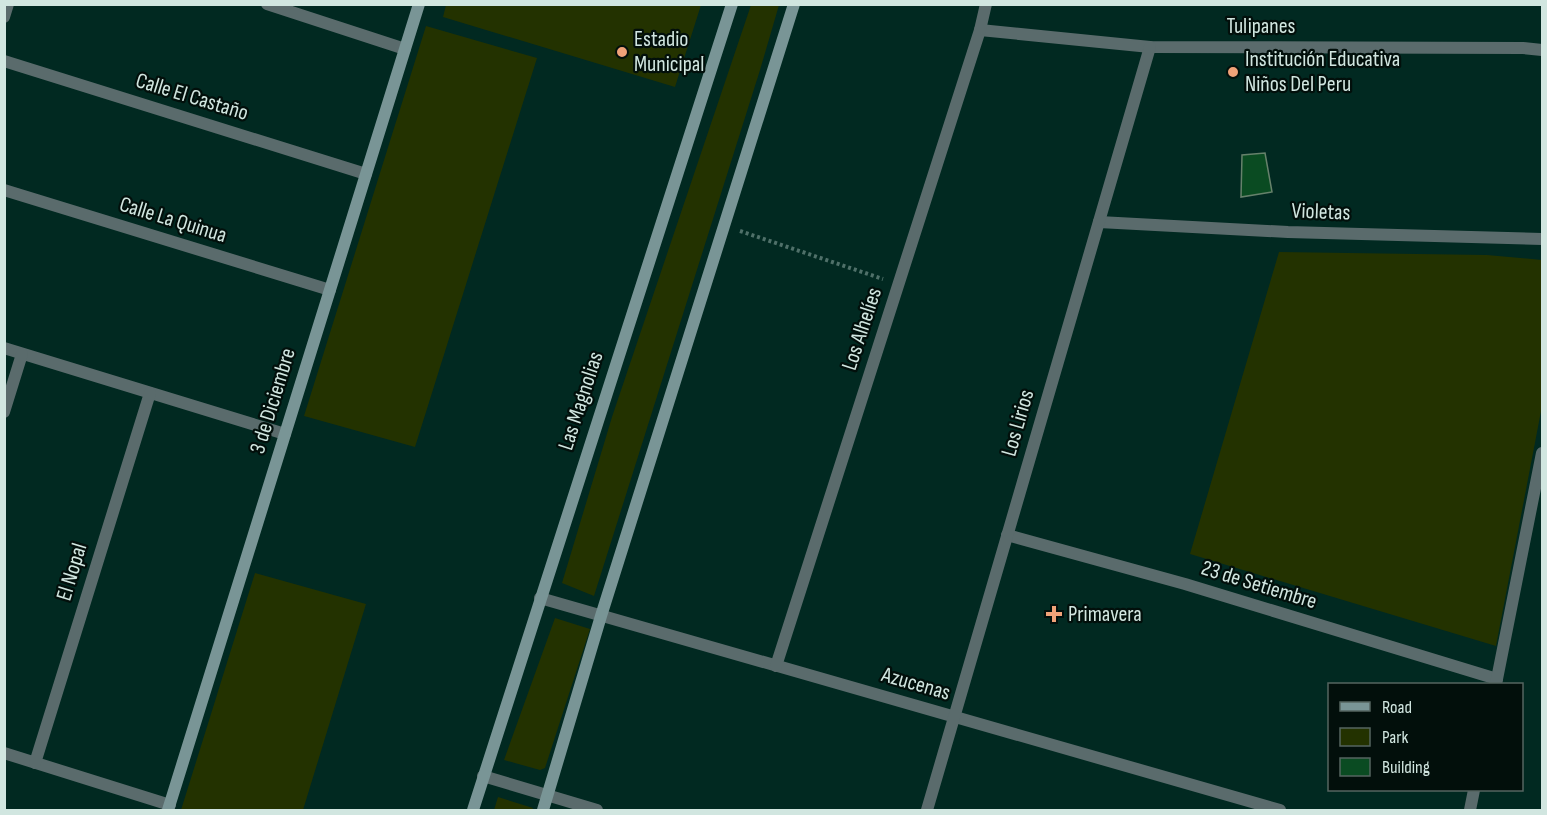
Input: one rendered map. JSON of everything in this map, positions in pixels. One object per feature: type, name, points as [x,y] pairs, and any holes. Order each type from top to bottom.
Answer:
[{"type":"street","points":[[4,17],[8,4]]},
{"type":"street","points":[[267,4],[405,50]]},
{"type":"street","name":"3 de Diciembre","points":[[169,808],[419,4]]},
{"type":"street","name":"Las Magnolias","points":[[473,810],[732,4]]},
{"type":"street","points":[[543,810],[601,616],[794,4]]},
{"type":"street","name":"Los Alhelíes","points":[[776,666],[980,30],[986,4]]},
{"type":"street","name":"Tulipanes","points":[[980,30],[1150,47],[1542,50]]},
{"type":"street","name":"Los Lirios","points":[[927,810],[1150,47]]},
{"type":"street","name":"Calle El Castaño","points":[[4,61],[366,174]]},
{"type":"street","name":"Calle La Quinua","points":[[4,190],[330,290]]},
{"type":"street","name":"Violetas","points":[[1099,222],[1288,232],[1542,239]]},
{"type":"street","points":[[4,348],[285,434]]},
{"type":"street","points":[[4,412],[22,354]]},
{"type":"street","name":"El Nopal","points":[[35,763],[150,393]]},
{"type":"street","points":[[1497,682],[1542,453]]},
{"type":"street","name":"23 de Setiembre","points":[[1007,535],[1185,584],[1497,682]]},
{"type":"street","name":"Azucenas","points":[[540,598],[1280,810]]},
{"type":"street","points":[[4,753],[169,808]]},
{"type":"street","points":[[483,776],[547,797],[597,810]]},
{"type":"street","points":[[1470,810],[1474,791]]},
{"type":"path","points":[[725,226],[899,284]]},
{"type":"green space","name":"Estadio Municipal","points":[[446,4],[701,5],[675,87],[443,17]]},
{"type":"green space","points":[[751,5],[779,5],[594,596],[562,583],[612,417]]},
{"type":"green space","points":[[426,26],[537,58],[415,447],[304,416]]},
{"type":"green space","points":[[1279,252],[1487,255],[1542,260],[1542,406],[1496,646],[1190,554]]},
{"type":"green space","points":[[255,573],[366,604],[303,810],[181,810]]},
{"type":"green space","points":[[555,618],[590,629],[545,768],[540,770],[504,760]]},
{"type":"green space","points":[[498,797],[533,808],[532,810],[494,810]]},
{"type":"building","points":[[1265,153],[1272,192],[1241,197],[1242,155]]},
{"type":"place","name":"Estadio Municipal","points":[[622,52]]},
{"type":"place","name":"Institución Educativa Niños Del Peru","points":[[1233,72]]},
{"type":"place","name":"Primavera","points":[[1054,614]]}]
